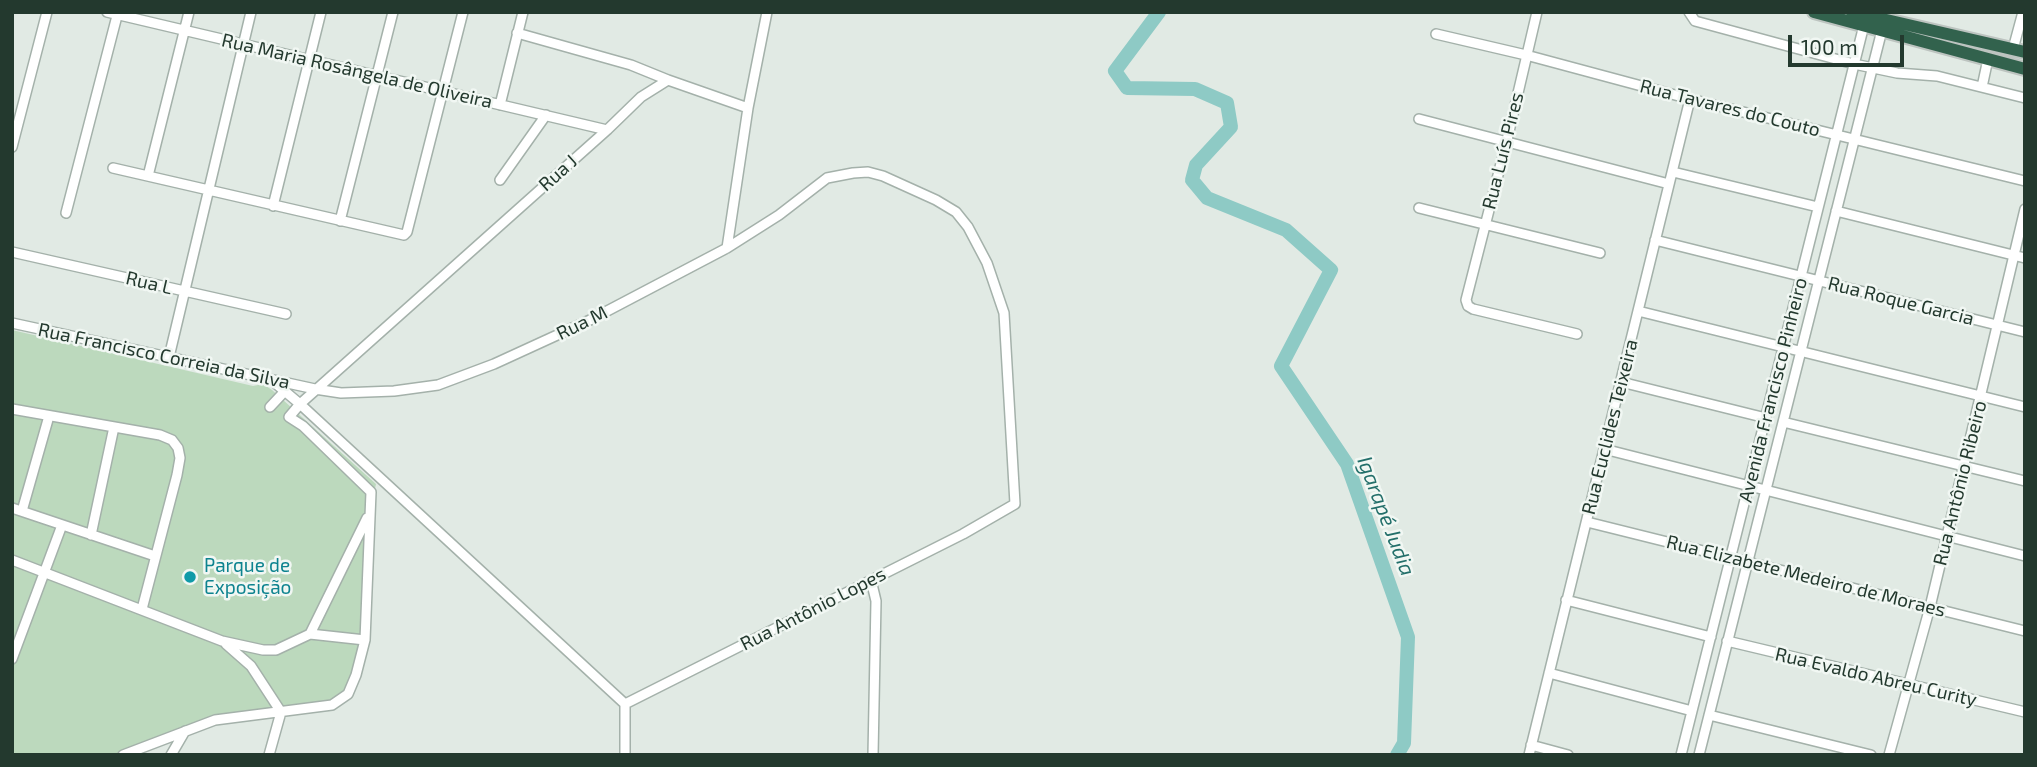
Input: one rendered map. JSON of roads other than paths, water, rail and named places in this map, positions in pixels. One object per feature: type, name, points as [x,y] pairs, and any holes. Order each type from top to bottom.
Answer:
[{"type":"highway","points":[[1814,12],[2025,69]]},
{"type":"highway","points":[[1852,12],[2019,51]]},
{"type":"highway","points":[[1937,46],[1937,36],[1942,32]]},
{"type":"street","points":[[12,147],[47,12]]},
{"type":"street","name":"Rua Maria Rosângela de Oliveira","points":[[107,12],[607,130]]},
{"type":"street","points":[[148,176],[189,12]]},
{"type":"street","points":[[169,357],[251,12]]},
{"type":"street","points":[[273,206],[321,12]]},
{"type":"street","points":[[340,221],[393,12]]},
{"type":"street","points":[[113,168],[404,235],[407,232],[463,12]]},
{"type":"street","points":[[500,105],[523,12]]},
{"type":"street","points":[[727,248],[748,107],[767,12]]},
{"type":"street","name":"Rua Luís Pires","points":[[1537,12],[1466,300],[1468,306],[1473,309],[1577,334]]},
{"type":"street","points":[[2019,51],[2023,12]]},
{"type":"street","points":[[66,213],[118,14]]},
{"type":"street","points":[[1692,17],[1854,64],[1897,73],[1937,76],[2025,98]]},
{"type":"street","name":"Avenida Francisco Pinheiro","points":[[1682,755],[1864,25]]},
{"type":"street","name":"Avenida Francisco Pinheiro","points":[[1699,755],[1882,30]]},
{"type":"street","points":[[517,33],[631,65],[748,107]]},
{"type":"street","name":"Rua Tavares do Couto","points":[[1436,34],[2025,181]]},
{"type":"street","points":[[1982,87],[1988,60]]},
{"type":"street","name":"Rua J","points":[[315,389],[641,97],[668,80]]},
{"type":"street","name":"Rua Euclides Teixeira","points":[[1530,750],[1690,99]]},
{"type":"street","name":"Rua J","points":[[500,180],[546,116]]},
{"type":"street","points":[[1419,119],[1670,184]]},
{"type":"street","name":"Rua M","points":[[315,389],[360,394],[438,385],[494,365],[590,320],[727,248],[779,215],[827,178],[868,172],[936,200],[956,212],[968,227],[987,263],[1004,313],[1015,504],[1001,513]]},
{"type":"street","points":[[1673,172],[1818,207]]},
{"type":"street","points":[[1419,208],[1600,253]]},
{"type":"street","name":"Rua Antônio Ribeiro","points":[[1889,755],[1930,607],[2025,209]]},
{"type":"street","points":[[1836,211],[2025,258]]},
{"type":"street","name":"Rua Roque Garcia","points":[[1655,240],[2025,332]]},
{"type":"street","name":"Rua L","points":[[12,252],[286,314]]},
{"type":"street","points":[[1638,311],[2025,407]]},
{"type":"street","name":"Rua Francisco Correia da Silva","points":[[12,323],[315,389]]},
{"type":"street","points":[[271,380],[625,704],[625,755]]},
{"type":"street","points":[[1621,382],[1766,418]]},
{"type":"street","points":[[123,755],[215,720],[324,707],[341,701],[348,694],[365,640],[372,500],[367,485],[303,426],[289,417],[315,389]]},
{"type":"street","points":[[270,407],[285,391]]},
{"type":"street","points":[[12,410],[160,435],[172,440],[178,448],[180,458],[177,475],[142,609]]},
{"type":"street","points":[[49,416],[17,510],[155,556]]},
{"type":"street","points":[[1783,422],[2025,481]]},
{"type":"street","points":[[91,535],[114,427]]},
{"type":"street","points":[[1604,449],[2025,556]]},
{"type":"street","points":[[310,634],[370,513]]},
{"type":"street","name":"Rua Antônio Lopes","points":[[625,704],[1001,513]]},
{"type":"street","name":"Rua Elizabete Medeiro de Moraes","points":[[1587,522],[2025,631]]},
{"type":"street","points":[[12,659],[62,525]]},
{"type":"street","points":[[12,560],[222,641],[263,650],[276,650],[310,634],[365,640]]},
{"type":"street","points":[[871,580],[876,601],[873,755]]},
{"type":"street","points":[[1566,600],[1711,637]]},
{"type":"street","points":[[222,641],[251,666],[281,712],[269,755]]},
{"type":"street","name":"Rua Evaldo Abreu Curity","points":[[1727,641],[2025,712]]},
{"type":"street","points":[[1549,673],[1692,711]]},
{"type":"street","points":[[1709,715],[1871,755]]},
{"type":"street","points":[[171,755],[185,731]]},
{"type":"street","points":[[1530,750],[1568,755]]},
{"type":"waterway","name":"Igarapé Judia","points":[[1159,12],[1115,71],[1127,88],[1195,89],[1227,103],[1231,127],[1196,165],[1192,180],[1207,198],[1286,230],[1331,270],[1281,366],[1347,464],[1408,637],[1404,743],[1397,755]]},
{"type":"place","name":"Parque de Exposição","points":[[190,577]]}]
